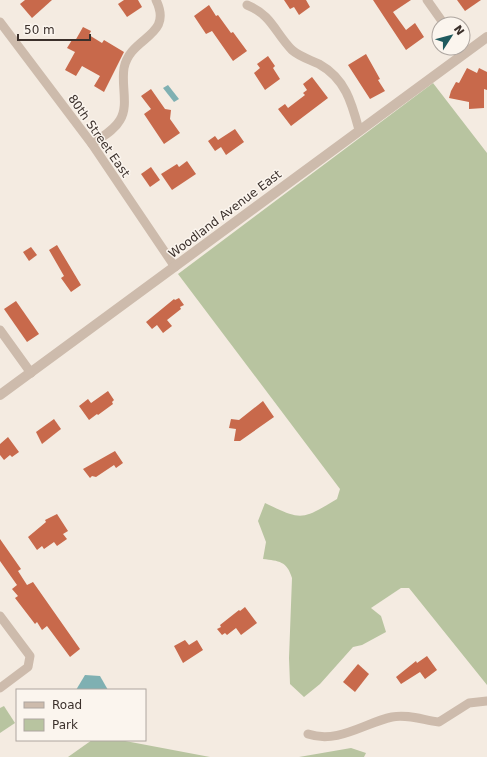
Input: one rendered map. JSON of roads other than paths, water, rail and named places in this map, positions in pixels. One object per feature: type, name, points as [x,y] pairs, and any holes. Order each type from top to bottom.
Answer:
[{"type":"street","points":[[92,144],[114,127],[122,117],[125,65],[134,49],[160,24],[161,15],[156,0]]},
{"type":"street","points":[[428,0],[439,16]]},
{"type":"street","points":[[247,5],[259,10],[267,17],[295,52],[327,69],[339,79],[351,99],[359,130]]},
{"type":"street","name":"80th Street East","points":[[0,22],[92,144],[175,267]]},
{"type":"street","name":"Woodland Avenue East","points":[[471,46],[487,37]]},
{"type":"street","name":"Woodland Avenue East","points":[[0,395],[175,267],[456,56]]},
{"type":"street","points":[[0,330],[31,373]]},
{"type":"street","points":[[0,616],[30,656],[28,667],[0,688]]},
{"type":"street","points":[[308,734],[326,737],[348,733],[381,721],[406,716],[439,722],[469,703],[487,701]]},
{"type":"water","points":[[168,85],[179,99],[174,102],[163,88]]},
{"type":"water","points":[[85,675],[100,676],[107,689],[77,689]]}]
